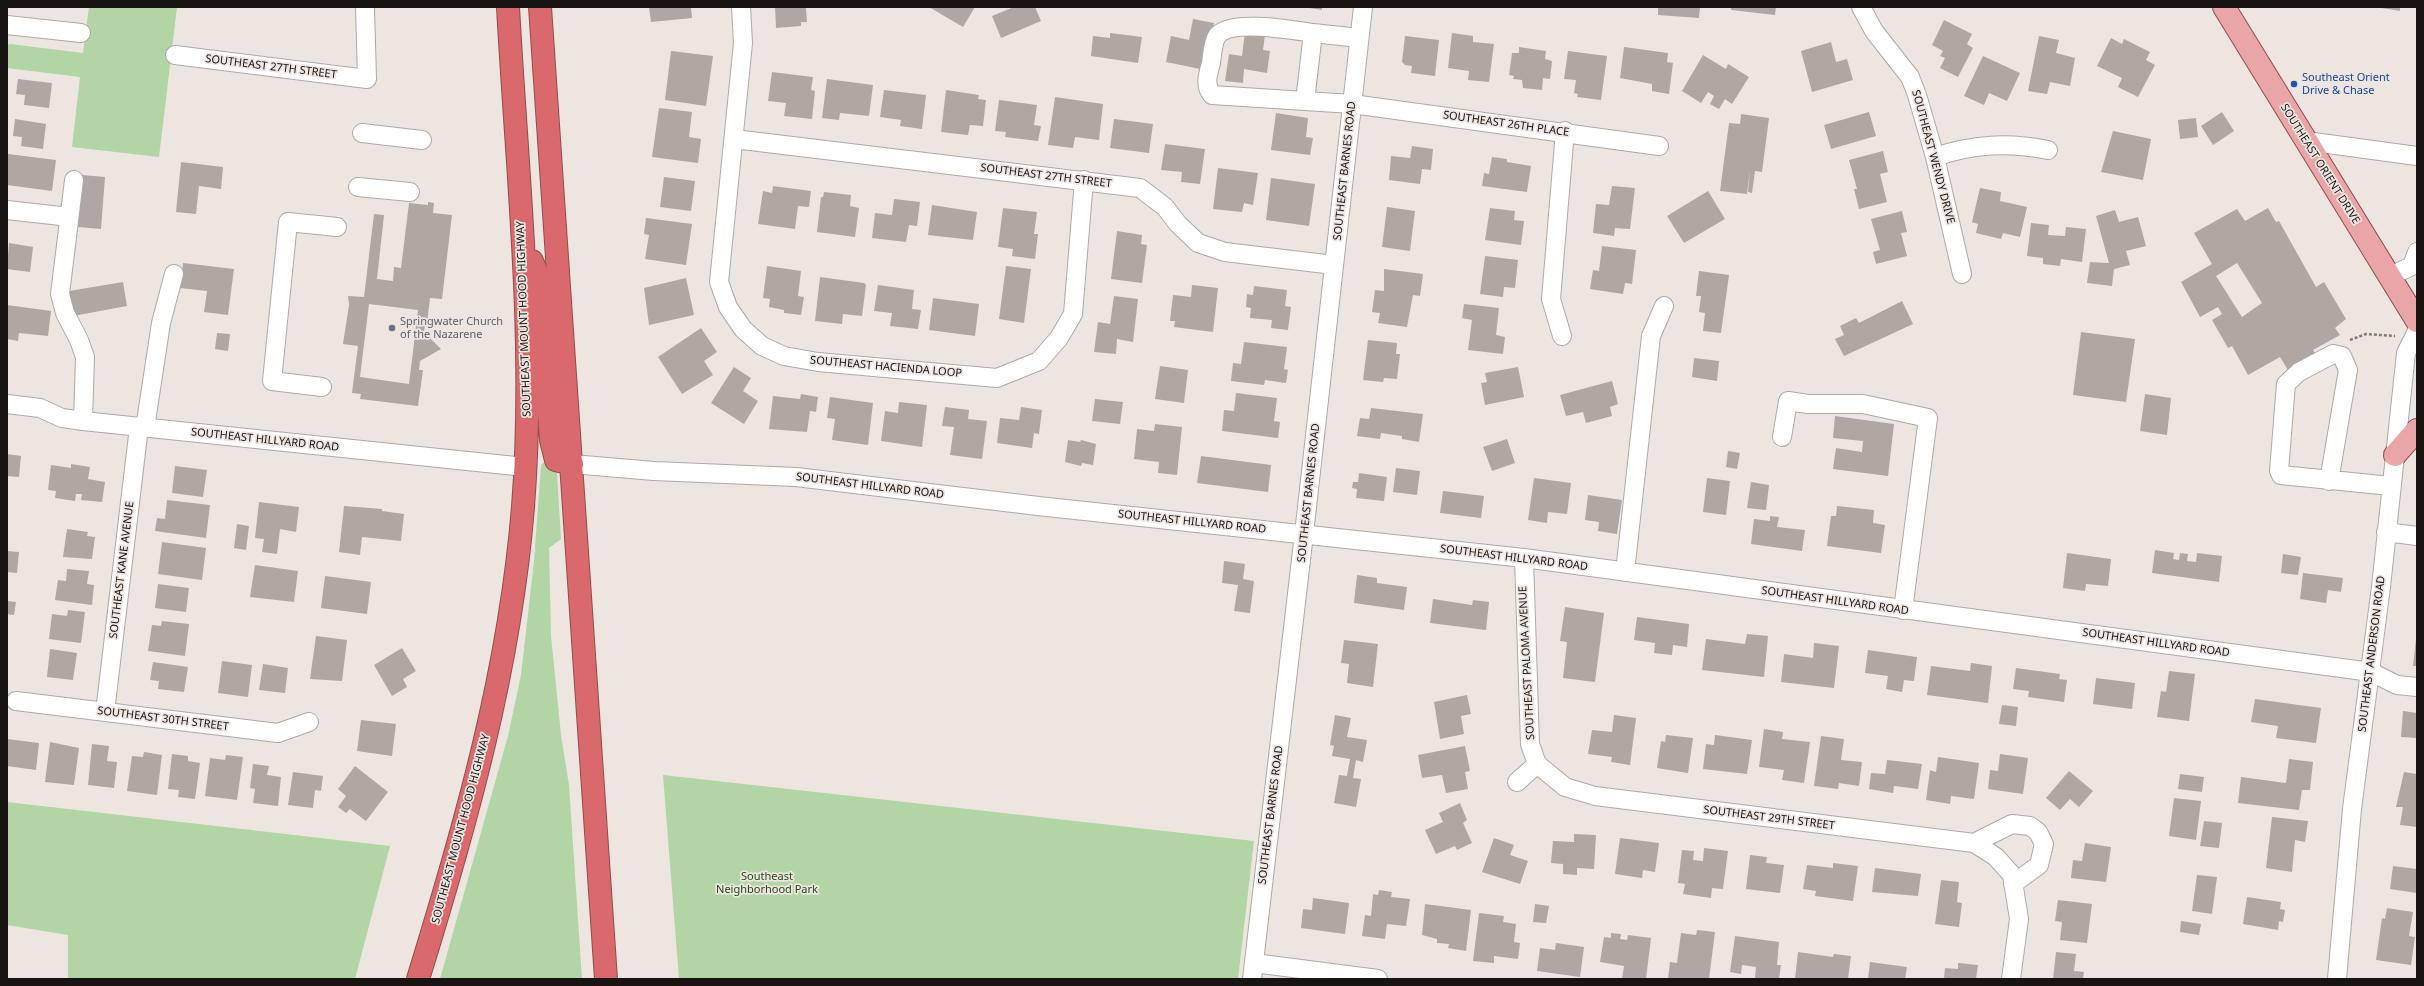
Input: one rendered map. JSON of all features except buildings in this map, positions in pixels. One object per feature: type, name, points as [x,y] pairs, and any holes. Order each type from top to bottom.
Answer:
[{"type":"highway","name":"SOUTHEAST MOUNT HOOD HIGHWAY","points":[[418,979],[470,804],[494,704],[517,566],[525,467],[528,387],[522,236],[508,7]]},
{"type":"highway","points":[[540,7],[606,979]]},
{"type":"highway","points":[[522,236],[540,278],[553,452],[556,460],[572,464]]},
{"type":"main road","name":"SOUTHEAST ORIENT DRIVE","points":[[2224,7],[2390,276],[2415,330]]},
{"type":"main road","points":[[2395,455],[2417,430]]},
{"type":"street","name":"SOUTHEAST 27TH STREET","points":[[175,55],[367,79],[366,7]]},
{"type":"street","name":"SOUTHEAST HACIENDA LOOP","points":[[741,7],[743,43],[719,282],[728,307],[743,329],[762,346],[784,356],[818,362],[997,378],[1039,361],[1059,338],[1073,314],[1084,180]]},
{"type":"street","name":"SOUTHEAST BARNES ROAD","points":[[1253,971],[1363,7]]},
{"type":"street","name":"SOUTHEAST WENDY DRIVE","points":[[1861,7],[1874,31],[1910,77],[1935,157],[1962,274]]},
{"type":"street","points":[[7,25],[81,33]]},
{"type":"street","name":"SOUTHEAST 26TH PLACE","points":[[1313,33],[1251,27],[1238,27],[1221,32],[1216,37],[1207,79],[1208,90],[1212,95],[1352,104],[1659,146]]},
{"type":"street","points":[[1305,101],[1313,33],[1359,38]]},
{"type":"street","points":[[1562,336],[1551,299],[1565,132]]},
{"type":"street","points":[[362,133],[422,140]]},
{"type":"street","name":"SOUTHEAST 27TH STREET","points":[[734,139],[1084,180],[1140,188],[1165,206],[1178,224],[1198,243],[1225,252],[1334,265]]},
{"type":"street","points":[[2306,141],[2417,156]]},
{"type":"street","points":[[1935,157],[1957,149],[2002,144],[2048,150]]},
{"type":"street","points":[[74,180],[60,294],[65,313],[79,340],[85,357],[83,420]]},
{"type":"street","points":[[358,187],[410,192]]},
{"type":"street","points":[[7,210],[61,216]]},
{"type":"street","points":[[322,387],[272,382],[288,222],[337,227]]},
{"type":"street","points":[[2390,276],[2415,261]]},
{"type":"street","name":"SOUTHEAST KANE AVENUE","points":[[105,712],[142,427],[161,323],[174,274]]},
{"type":"street","points":[[1625,572],[1650,336],[1664,306]]},
{"type":"street","name":"SOUTHEAST ANDERSON ROAD","points":[[2337,979],[2352,809],[2371,672],[2406,354],[2415,330]]},
{"type":"street","points":[[2329,481],[2348,370],[2342,356],[2333,354],[2299,372],[2286,384],[2279,471],[2281,475],[2329,481],[2391,486]]},
{"type":"street","points":[[1782,437],[1788,400],[1808,404],[1863,404],[1928,418],[1903,610]]},
{"type":"street","name":"SOUTHEAST HILLYARD ROAD","points":[[7,404],[40,408],[62,418],[525,467]]},
{"type":"street","name":"SOUTHEAST HILLYARD ROAD","points":[[572,464],[654,471],[796,477],[1038,506],[1524,558],[2371,672],[2397,685],[2417,687]]},
{"type":"street","points":[[2386,532],[2417,536]]},
{"type":"street","name":"SOUTHEAST PALOMA AVENUE","points":[[1524,558],[1530,744],[1537,764]]},
{"type":"street","name":"SOUTHEAST 30TH STREET","points":[[16,701],[278,733],[309,722]]},
{"type":"street","points":[[1517,782],[1537,764]]},
{"type":"street","name":"SOUTHEAST 29TH STREET","points":[[1537,764],[1565,787],[1595,796],[1974,843],[1996,857],[2012,875],[2019,919],[2011,979]]},
{"type":"street","points":[[1974,843],[2012,824],[2030,826],[2038,832],[2044,844],[2039,865],[2013,884]]},
{"type":"street","points":[[1253,971],[1378,979]]},
{"type":"path","points":[[2333,354],[2351,339],[2366,334],[2415,330]]},
{"type":"green space","points":[[89,7],[177,7],[159,157],[72,147],[80,77],[7,68],[7,45],[10,44],[83,53]]},
{"type":"green space","points":[[544,462],[557,473],[561,539],[549,548],[551,636],[561,735],[569,785],[582,979],[440,979],[508,736],[521,675],[534,561],[541,465]]},
{"type":"green space","name":"Southeast Neighborhood Park","points":[[663,775],[1254,841],[1238,979],[679,979]]},
{"type":"green space","points":[[7,802],[390,846],[355,979],[68,979],[68,935],[7,925]]},
{"type":"place","name":"Southeast Orient Drive & Chase","points":[[2294,84]]},
{"type":"place","name":"Springwater Church of the Nazarene","points":[[392,328]]}]
